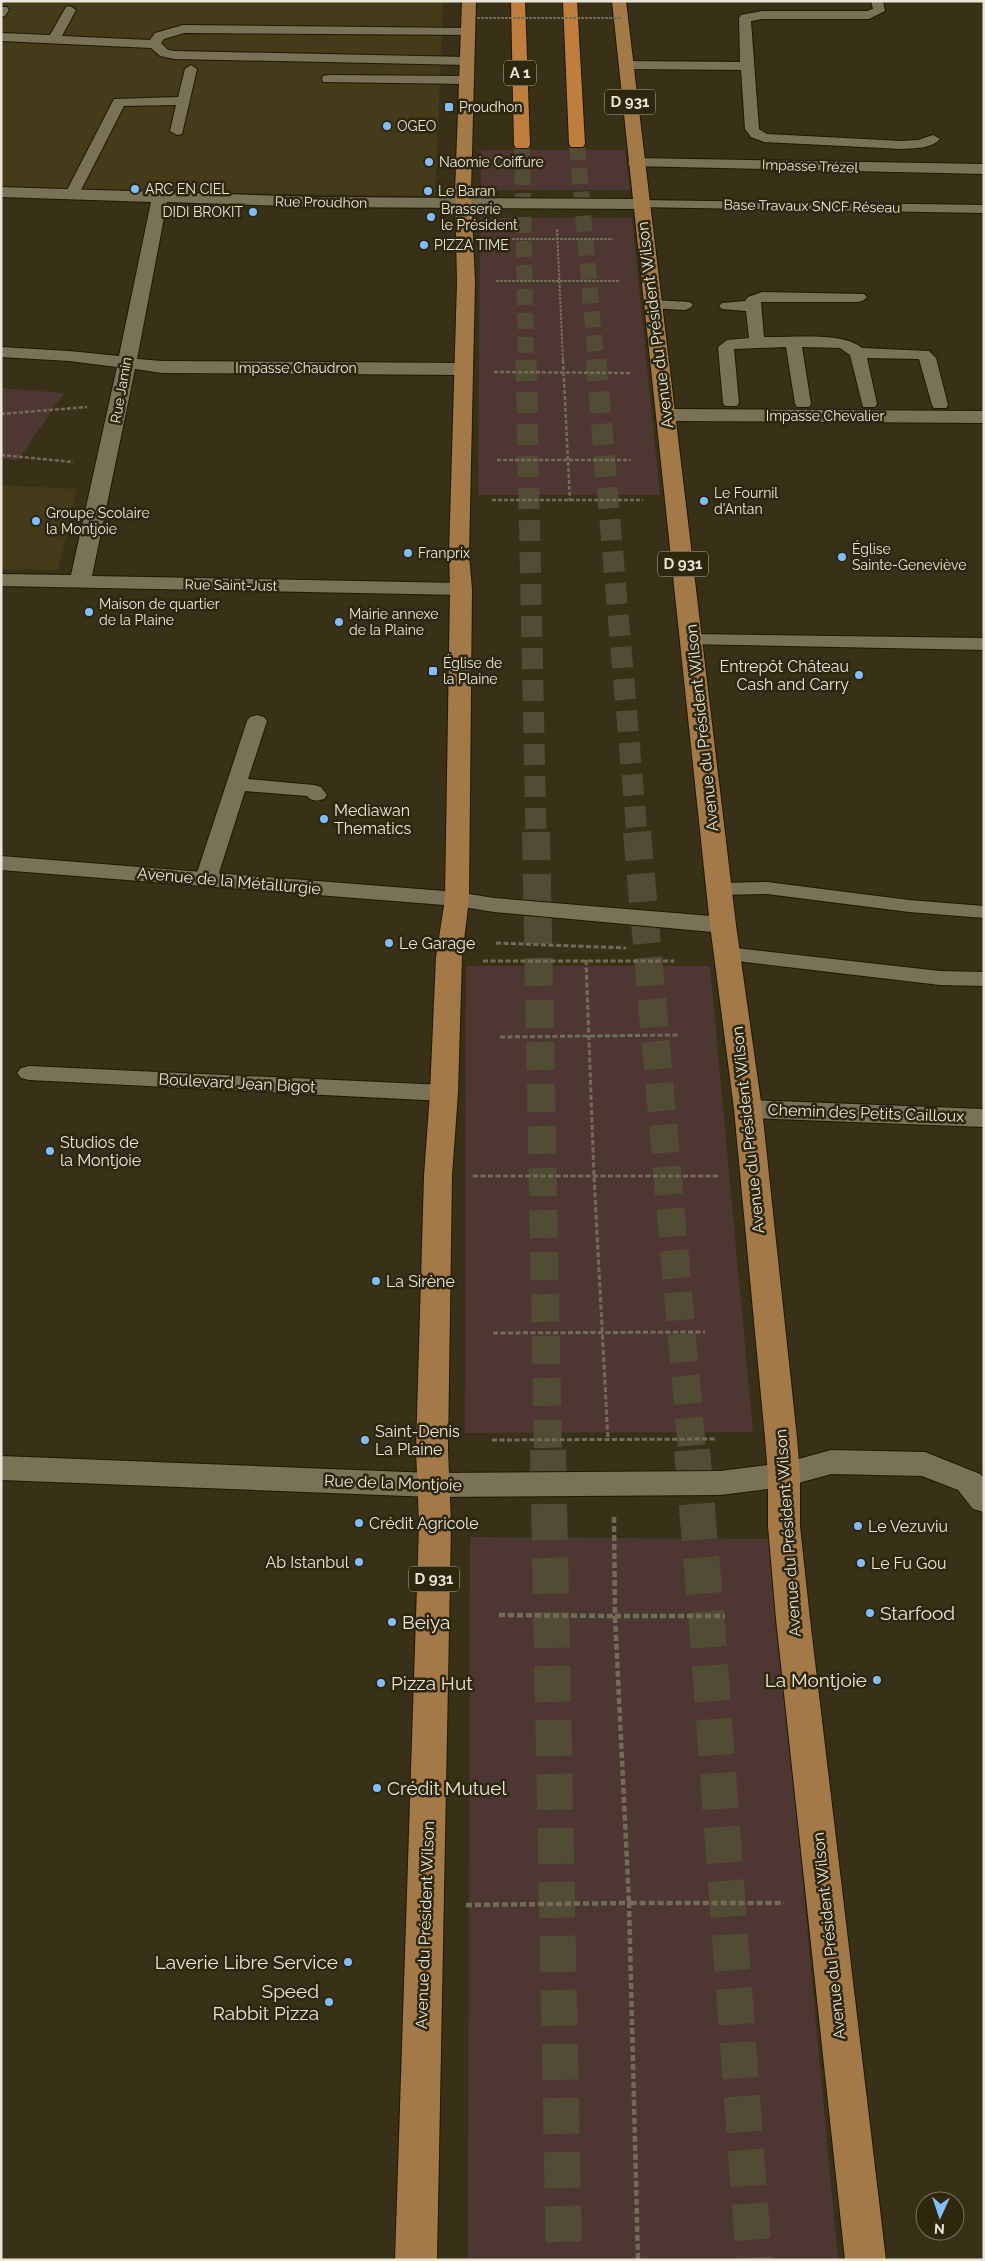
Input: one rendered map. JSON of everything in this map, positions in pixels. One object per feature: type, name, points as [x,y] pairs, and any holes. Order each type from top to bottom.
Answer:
[{"type":"highway","name":"A 1","points":[[518,1],[522,145]]},
{"type":"highway","points":[[570,1],[577,144]]},
{"type":"main road","name":"Avenue du Président Wilson","points":[[416,2260],[435,1525],[432,1485],[438,1176],[444,1093],[449,957],[457,899],[459,555],[466,282],[463,203],[469,1]]},
{"type":"main road","name":"Avenue du Président Wilson","points":[[619,1],[640,204],[676,500],[719,889],[748,1108],[753,1176],[784,1475],[786,1544],[866,2260]]},
{"type":"street","name":"Impasse Trézel","points":[[636,163],[984,169]]},
{"type":"street","name":"Rue Proudhon","points":[[1,192],[160,198],[640,204]]},
{"type":"street","name":"Rue Jamin","points":[[80,582],[120,404],[132,330],[160,198]]},
{"type":"street","name":"Impasse Chaudron","points":[[1,352],[69,356],[162,367],[464,369]]},
{"type":"street","name":"Impasse Chevalier","points":[[666,415],[984,417]]},
{"type":"street","name":"Rue Saint-Just","points":[[1,580],[460,590]]},
{"type":"street","name":"Avenue de la Métallurgie","points":[[1,862],[457,899],[725,940]]},
{"type":"street","name":"Chemin des Petits Cailloux","points":[[748,1108],[984,1118]]},
{"type":"street","name":"Rue de la Montjoie","points":[[1,1468],[432,1485],[720,1483],[784,1475],[831,1462],[925,1464],[969,1482],[984,1500]]},
{"type":"lane","points":[[877,1],[879,11],[869,16],[762,15],[745,18],[746,66],[752,129],[756,134],[764,138],[902,145],[920,144],[933,139]]},
{"type":"lane","points":[[54,39],[70,10]]},
{"type":"lane","points":[[154,44],[159,36],[183,29],[469,32]]},
{"type":"lane","points":[[1,37],[154,44],[164,52],[175,55],[468,61]]},
{"type":"lane","points":[[627,65],[746,66]]},
{"type":"lane","points":[[176,131],[191,68]]},
{"type":"lane","points":[[328,79],[468,80]]},
{"type":"lane","points":[[72,194],[119,102],[183,101]]},
{"type":"lane","name":"Base Travaux SNCF Réseau","points":[[640,204],[984,209]]},
{"type":"lane","points":[[756,342],[753,300],[762,297],[859,297]]},
{"type":"lane","points":[[653,305],[684,305]]},
{"type":"lane","points":[[727,306],[754,306]]},
{"type":"lane","points":[[793,342],[803,404]]},
{"type":"lane","points":[[731,403],[726,347],[733,343],[793,342],[840,343],[849,345],[858,353],[869,404]]},
{"type":"lane","points":[[858,353],[916,353],[928,358],[940,405]]},
{"type":"lane","points":[[692,640],[984,644]]},
{"type":"lane","points":[[206,879],[235,784],[257,721]]},
{"type":"lane","points":[[235,784],[308,790],[314,791],[317,795]]},
{"type":"lane","points":[[719,889],[767,888],[909,906],[984,912]]},
{"type":"lane","points":[[725,940],[940,978],[984,979]]},
{"type":"lane","name":"Boulevard Jean Bigot","points":[[29,1074],[444,1093]]},
{"type":"path","points":[[477,18],[622,18]]},
{"type":"path","points":[[557,225],[570,501]]},
{"type":"path","points":[[496,239],[613,238]]},
{"type":"path","points":[[466,282],[650,281]]},
{"type":"path","points":[[489,372],[661,372]]},
{"type":"path","points":[[1,414],[120,404]]},
{"type":"path","points":[[1,455],[106,465]]},
{"type":"path","points":[[497,460],[631,460]]},
{"type":"path","points":[[489,500],[676,500]]},
{"type":"path","points":[[496,944],[634,949]]},
{"type":"path","points":[[586,960],[594,1176],[608,1440]]},
{"type":"path","points":[[496,961],[674,960]]},
{"type":"path","points":[[500,1037],[679,1035]]},
{"type":"path","points":[[470,1176],[753,1176]]},
{"type":"path","points":[[493,1333],[705,1332]]},
{"type":"path","points":[[492,1440],[717,1439]]},
{"type":"path","points":[[613,1484],[615,1616],[629,1904],[638,2260]]},
{"type":"path","points":[[499,1615],[725,1616]]},
{"type":"path","points":[[460,1905],[826,1904]]},
{"type":"shaded area","points":[[1,1],[443,1],[435,196],[164,192],[1,187]]},
{"type":"shaded area","points":[[481,150],[625,150],[630,190],[481,190]]},
{"type":"shaded area","points":[[480,218],[632,218],[660,495],[478,495]]},
{"type":"shaded area","points":[[1,388],[64,393],[18,460],[1,459]]},
{"type":"shaded area","name":"Groupe Scolaire la Montjoie","points":[[1,485],[77,489],[58,570],[1,569]]},
{"type":"shaded area","points":[[466,966],[710,966],[753,1432],[465,1433]]},
{"type":"shaded area","points":[[470,1537],[771,1539],[838,2260],[468,2260]]},
{"type":"tunnel","points":[[577,144],[596,361]]},
{"type":"tunnel","points":[[522,145],[526,361]]},
{"type":"tunnel","points":[[526,360],[536,833]]},
{"type":"tunnel","points":[[596,360],[637,833]]},
{"type":"tunnel","points":[[536,832],[548,1451]]},
{"type":"tunnel","points":[[637,832],[692,1451]]},
{"type":"tunnel","points":[[548,1450],[564,2260]]},
{"type":"tunnel","points":[[692,1450],[707,1626],[754,2260]]},
{"type":"place","name":"Proudhon","points":[[449,107]]},
{"type":"place","name":"OGEO","points":[[387,126]]},
{"type":"place","name":"Naomie Coiffure","points":[[429,162]]},
{"type":"place","name":"ARC EN CIEL","points":[[135,189]]},
{"type":"place","name":"Le Baran","points":[[428,191]]},
{"type":"place","name":"DIDI BROKIT","points":[[253,212]]},
{"type":"place","name":"Brasserie le Président","points":[[431,217]]},
{"type":"place","name":"PIZZA TIME","points":[[424,245]]},
{"type":"place","name":"Le Fournil d'Antan","points":[[704,501]]},
{"type":"place","name":"Groupe Scolaire la Montjoie","points":[[36,521]]},
{"type":"place","name":"Franprix","points":[[408,553]]},
{"type":"place","name":"Église Sainte-Geneviève","points":[[842,557]]},
{"type":"place","name":"Maison de quartier de la Plaine","points":[[89,612]]},
{"type":"place","name":"Mairie annexe de la Plaine","points":[[339,622]]},
{"type":"place","name":"Église de la Plaine","points":[[433,671]]},
{"type":"place","name":"Entrepôt Château Cash and Carry","points":[[859,675]]},
{"type":"place","name":"Mediawan Thematics","points":[[324,819]]},
{"type":"place","name":"Le Garage","points":[[389,943]]},
{"type":"place","name":"Studios de la Montjoie","points":[[50,1151]]},
{"type":"place","name":"La Sirène","points":[[376,1281]]},
{"type":"place","name":"Saint-Denis La Plaine","points":[[365,1440]]},
{"type":"place","name":"Crédit Agricole","points":[[359,1523]]},
{"type":"place","name":"Le Vezuviu","points":[[858,1526]]},
{"type":"place","name":"Ab Istanbul","points":[[359,1562]]},
{"type":"place","name":"Le Fu Gou","points":[[861,1563]]},
{"type":"place","name":"Starfood","points":[[870,1613]]},
{"type":"place","name":"Beiya","points":[[392,1622]]},
{"type":"place","name":"La Montjoie","points":[[877,1680]]},
{"type":"place","name":"Pizza Hut","points":[[381,1683]]},
{"type":"place","name":"Crédit Mutuel","points":[[377,1788]]},
{"type":"place","name":"Laverie Libre Service","points":[[348,1962]]},
{"type":"place","name":"Speed Rabbit Pizza","points":[[329,2002]]}]
